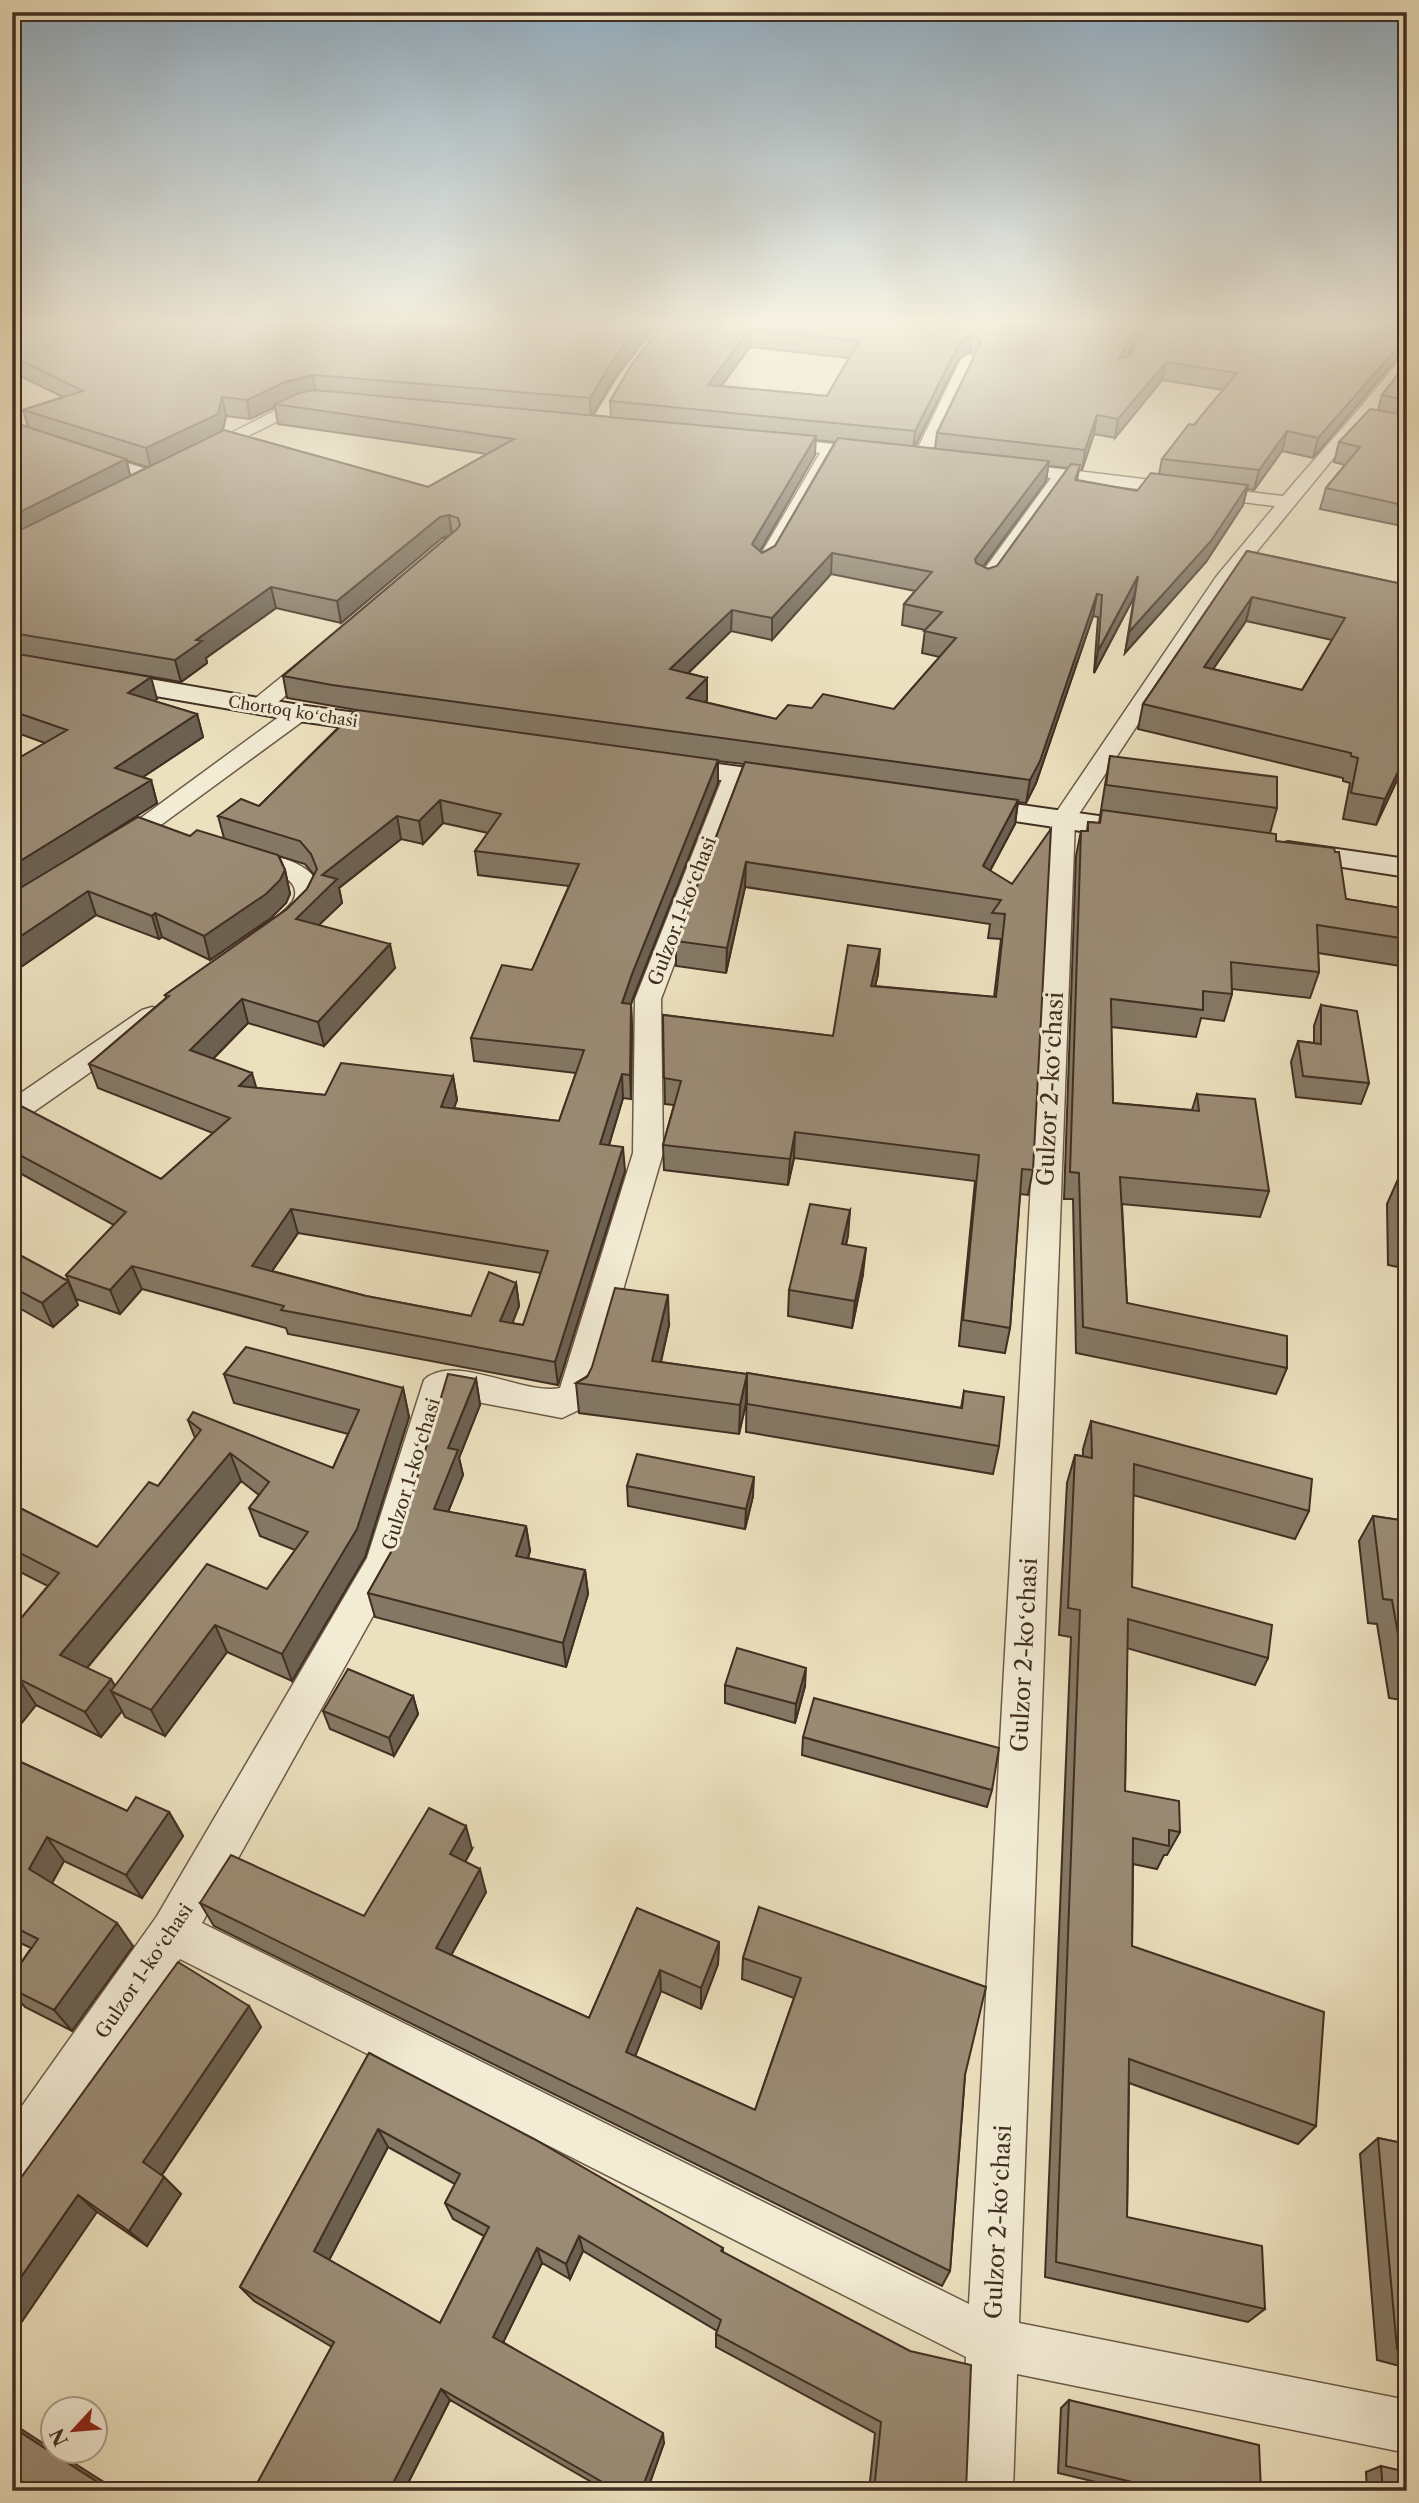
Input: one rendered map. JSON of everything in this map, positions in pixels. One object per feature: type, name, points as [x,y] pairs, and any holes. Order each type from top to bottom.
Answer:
[{"type":"main road","name":"Chortoq koʻchasi","points":[[12,663],[299,713],[423,731]]},
{"type":"main road","points":[[642,762],[817,785]]},
{"type":"main road","points":[[940,803],[1173,835]]},
{"type":"main road","points":[[1255,847],[1407,868]]},
{"type":"street","points":[[29,437],[158,474],[130,489]]},
{"type":"street","points":[[183,461],[233,437]]},
{"type":"street","points":[[761,442],[915,457],[926,437]]},
{"type":"street","points":[[1063,820],[1223,581],[1287,502],[1345,437]]},
{"type":"street","points":[[763,566],[830,449]]},
{"type":"street","points":[[989,465],[1287,502]]},
{"type":"street","points":[[985,582],[1063,474]]},
{"type":"street","points":[[260,706],[330,647]]},
{"type":"street","points":[[90,860],[158,829],[299,713]]},
{"type":"street","name":"Gulzor 1-koʻchasi","points":[[12,2161],[173,1932],[384,1562],[436,1390],[441,1385],[451,1384],[562,1404],[575,1396],[648,1153],[648,999],[736,774]]},
{"type":"street","name":"Gulzor 2-koʻchasi","points":[[986,2491],[1063,820]]},
{"type":"street","points":[[220,848],[294,871],[304,879],[307,889],[304,902],[271,933]]},
{"type":"street","points":[[12,1114],[170,1004]]},
{"type":"street","points":[[173,1932],[992,2343],[1407,2427]]},
{"type":"building","points":[[12,437],[58,437],[126,459],[12,516]]},
{"type":"building","points":[[110,437],[170,437],[146,448]]},
{"type":"building","points":[[210,437],[248,437],[428,487],[514,439],[499,437],[816,437],[752,544],[762,553],[775,546],[838,438],[1049,461],[975,559],[976,563],[988,569],[997,566],[1071,464],[1080,465],[1075,480],[1137,491],[1151,473],[1248,485],[1211,541],[1129,632],[1138,576],[1098,651],[1102,595],[1097,594],[1040,761],[1030,780],[332,685],[283,676],[457,529],[460,525],[458,518],[449,515],[440,517],[337,601],[271,587],[196,640],[202,641],[175,660],[12,633],[12,534]],"holes":[[[832,553],[932,572],[904,604],[942,612],[924,631],[956,638],[894,709],[823,694],[812,708],[788,705],[776,719],[687,698],[707,678],[670,669],[732,610],[772,618]]]},
{"type":"building","points":[[970,437],[1090,437],[1085,450]]},
{"type":"building","points":[[1179,437],[1283,437],[1259,470],[1162,459]]},
{"type":"building","points":[[1344,437],[1407,437],[1407,506],[1326,488],[1360,447],[1339,442]]},
{"type":"building","points":[[1247,551],[1407,585],[1407,753],[1385,799],[1351,793],[1358,758],[1351,756],[1351,753],[1143,704]],"holes":[[[1252,597],[1345,618],[1302,690],[1204,667]]]},
{"type":"building","points":[[12,653],[151,677],[128,693],[197,714],[115,768],[151,780],[12,866],[12,762],[67,730],[12,711]]},
{"type":"building","points":[[357,710],[718,760],[622,1003],[631,1004],[630,1075],[622,1074],[600,1144],[623,1147],[555,1362],[281,1310],[284,1306],[132,1266],[110,1290],[66,1275],[126,1212],[12,1151],[12,1112],[21,1106],[161,1179],[230,1118],[89,1064],[169,996],[165,995],[287,909],[307,889],[317,869],[311,854],[300,841],[218,816],[241,799],[259,806]],"holes":[[[440,800],[501,814],[475,851],[579,864],[532,970],[502,965],[471,1038],[584,1050],[559,1121],[441,1107],[453,1076],[341,1063],[325,1095],[239,1086],[252,1073],[190,1050],[242,999],[318,1022],[390,944],[296,919],[337,879],[322,875],[397,816],[419,821]],[[291,1209],[548,1251],[523,1325],[500,1321],[516,1283],[489,1272],[471,1316],[366,1296],[252,1266]]]},
{"type":"building","points":[[1110,756],[1277,777],[1277,808],[1106,785]]},
{"type":"building","points":[[745,762],[1018,800],[983,866],[1012,884],[1051,829],[1033,1170],[1022,1169],[1010,1328],[963,1320],[979,1155],[795,1132],[790,1159],[663,1145],[681,1081],[664,1078],[663,1015],[833,1036],[848,945],[880,949],[871,986],[996,997],[1005,914],[992,913],[1001,900],[746,862],[727,948],[676,941]]},
{"type":"building","points":[[1102,810],[1276,834],[1276,841],[1334,848],[1335,852],[1339,852],[1346,899],[1407,909],[1407,939],[1317,925],[1319,972],[1231,962],[1232,994],[1203,991],[1203,1010],[1111,999],[1113,1103],[1199,1111],[1197,1094],[1255,1099],[1269,1191],[1120,1177],[1127,1303],[1287,1336],[1287,1368],[1083,1327],[1079,1173],[1070,1172],[1081,831],[1088,831],[1088,822],[1100,823]]},
{"type":"building","points":[[138,817],[190,836],[197,830],[278,855],[285,870],[280,880],[266,894],[204,936],[155,913],[152,916],[88,891],[12,942],[12,893]]},
{"type":"building","points":[[1321,1005],[1357,1011],[1369,1083],[1303,1076],[1298,1041],[1321,1044]]},
{"type":"building","points":[[1399,1177],[1407,1179],[1407,1240],[1400,1238]]},
{"type":"building","points":[[810,1204],[850,1210],[842,1244],[866,1248],[855,1301],[789,1290]]},
{"type":"building","points":[[12,1251],[68,1281],[42,1303],[12,1287]]},
{"type":"building","points":[[615,1288],[668,1295],[652,1361],[747,1374],[740,1405],[576,1383],[587,1377],[592,1367]]},
{"type":"building","points":[[246,1347],[403,1388],[357,1529],[282,1654],[215,1625],[151,1710],[111,1691],[207,1564],[267,1589],[308,1532],[249,1508],[269,1482],[230,1453],[60,1655],[111,1679],[85,1712],[19,1679],[12,1688],[12,1629],[59,1573],[12,1549],[12,1504],[97,1547],[149,1482],[158,1486],[201,1430],[188,1420],[193,1412],[333,1468],[359,1410],[224,1374]]},
{"type":"building","points":[[747,1373],[962,1408],[964,1391],[1004,1397],[999,1446],[747,1404]]},
{"type":"building","points":[[448,1374],[476,1379],[448,1448],[458,1450],[434,1509],[526,1526],[516,1556],[585,1570],[563,1643],[368,1593],[399,1538]]},
{"type":"building","points":[[1091,1421],[1312,1479],[1309,1511],[1134,1464],[1132,1587],[1272,1625],[1268,1658],[1128,1619],[1125,1791],[1179,1801],[1180,1832],[1169,1830],[1169,1846],[1133,1838],[1132,1946],[1324,2012],[1316,2126],[1129,2059],[1127,2217],[1262,2246],[1265,2309],[1056,2262],[1080,1610],[1068,1608],[1075,1455],[1092,1458]]},
{"type":"building","points":[[637,1454],[754,1477],[746,1509],[627,1486]]},
{"type":"building","points":[[1373,1516],[1407,1521],[1407,1675],[1392,1600],[1383,1599]]},
{"type":"building","points":[[737,1648],[806,1668],[796,1704],[725,1685]]},
{"type":"building","points":[[348,1669],[413,1696],[389,1738],[323,1711]]},
{"type":"building","points":[[814,1698],[999,1748],[992,1790],[803,1737]]},
{"type":"building","points":[[12,1758],[127,1811],[136,1797],[169,1812],[126,1875],[47,1837],[29,1869],[117,1923],[54,2010],[12,1989],[12,1976],[38,1939],[12,1926]]},
{"type":"building","points":[[429,1808],[466,1826],[450,1854],[480,1869],[436,1948],[589,2018],[637,1908],[719,1942],[701,1988],[660,1970],[626,2052],[755,2110],[801,1978],[743,1958],[759,1907],[986,1987],[965,2075],[950,2271],[200,1903],[231,1855],[364,1916]]},
{"type":"building","points":[[178,1962],[249,2006],[143,2162],[164,2177],[129,2231],[78,2195],[12,2290],[12,2190]]},
{"type":"building","points":[[369,2053],[534,2139],[723,2248],[721,2251],[910,2351],[971,2365],[966,2491],[874,2491],[881,2422],[716,2334],[721,2320],[579,2236],[566,2264],[537,2248],[493,2337],[663,2433],[641,2491],[618,2491],[441,2389],[389,2491],[253,2491],[334,2342],[240,2287]],"holes":[[[378,2129],[460,2174],[445,2203],[489,2227],[440,2323],[314,2251]]]},
{"type":"building","points":[[1378,2138],[1407,2144],[1407,2351],[1397,2349]]},
{"type":"building","points":[[1069,2400],[1259,2445],[1261,2491],[1169,2491],[1066,2466]]},
{"type":"building","points":[[12,2427],[38,2444],[38,2464],[69,2464],[111,2491],[12,2491]]},
{"type":"building","points":[[1381,2466],[1407,2472],[1407,2491],[1383,2491]]}]
